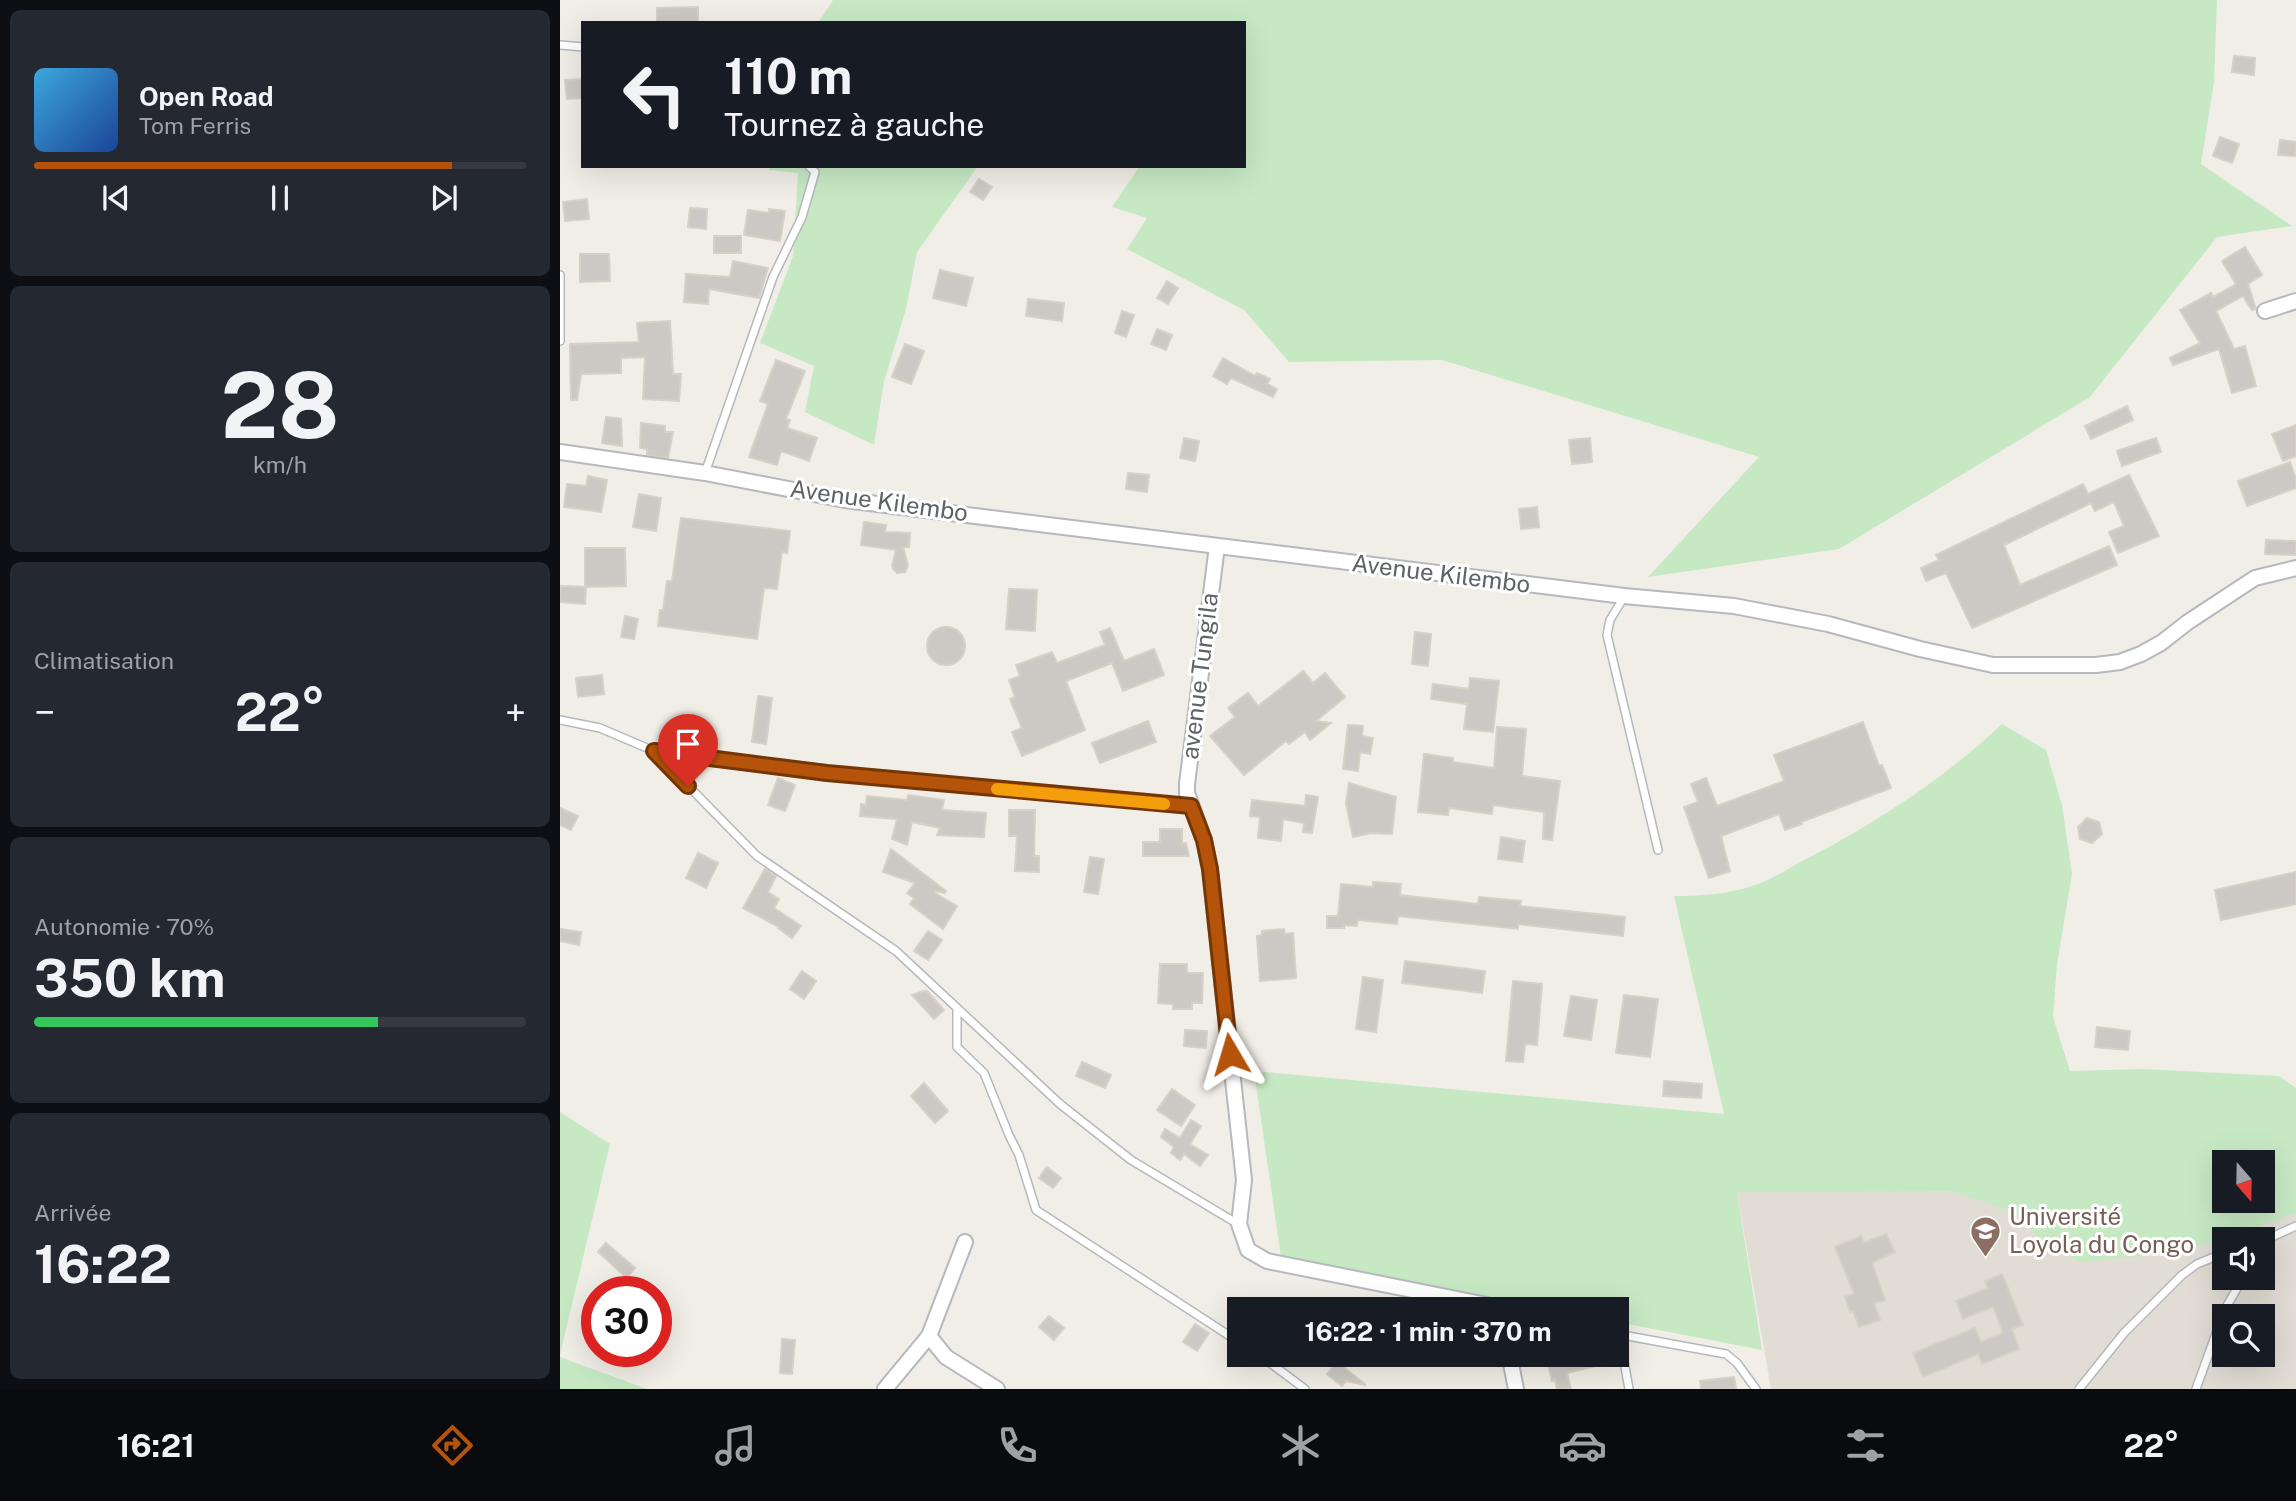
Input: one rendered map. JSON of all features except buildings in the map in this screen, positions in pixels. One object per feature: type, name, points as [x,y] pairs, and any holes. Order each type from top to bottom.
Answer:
[{"type":"street","points":[[2265,311],[2296,301]]},
{"type":"street","name":"Avenue Kilembo","points":[[560,452],[705,472],[845,500],[1624,596],[1734,606],[1814,621],[1993,665],[2096,665],[2120,662],[2161,643],[2188,622],[2255,579],[2296,568]]},
{"type":"street","name":"avenue Tungila","points":[[1217,546],[1186,784],[1204,840],[1210,869],[1244,1180],[1239,1224]]},
{"type":"street","points":[[1239,1224],[1248,1250],[1267,1261],[1440,1297]]},
{"type":"street","points":[[885,1389],[929,1336],[965,1242]]},
{"type":"street","points":[[929,1336],[946,1357],[997,1389]]},
{"type":"street","points":[[1512,1367],[1517,1389]]},
{"type":"lane","points":[[560,45],[581,47]]},
{"type":"lane","points":[[705,472],[773,277],[802,217],[815,172],[811,168]]},
{"type":"lane","points":[[560,275],[560,341]]},
{"type":"lane","points":[[1624,596],[1610,620],[1607,635],[1658,850]]},
{"type":"lane","points":[[560,720],[600,728],[654,751],[827,773],[1191,806]]},
{"type":"lane","points":[[654,751],[757,856],[896,950],[1060,1104],[1126,1157],[1239,1224]]},
{"type":"lane","points":[[957,1008],[957,1047],[984,1073],[1019,1155],[1036,1210],[1227,1334]]},
{"type":"lane","points":[[2275,1235],[2296,1226]]},
{"type":"lane","points":[[2079,1389],[2124,1333],[2182,1275],[2197,1264],[2212,1258]]},
{"type":"lane","points":[[2196,1389],[2225,1309],[2236,1290]]},
{"type":"lane","points":[[1629,1336],[1726,1354],[1737,1363],[1756,1389]]},
{"type":"lane","points":[[1275,1367],[1305,1389]]},
{"type":"lane","points":[[1625,1367],[1629,1389]]},
{"type":"shaded area","name":"Université Loyola du Congo","points":[[2296,1160],[2296,1389],[1771,1389],[1737,1192],[2212,1166],[2212,1213],[2275,1213],[2275,1185]]},
{"type":"green space","points":[[833,0],[2217,0],[2214,82],[2201,164],[2292,226],[2217,237],[2090,397],[1839,549],[1648,577],[1759,457],[1442,360],[1289,362],[1244,310],[1127,249],[1147,218],[1112,207],[1139,168],[1246,168],[1246,21],[818,21]]},
{"type":"green space","points":[[977,168],[917,252],[906,309],[884,381],[874,445],[805,412],[814,366],[760,343],[793,256],[798,173],[769,170]]},
{"type":"green space","points":[[2002,724],[2046,750],[2062,805],[2072,874],[2057,965],[2053,1017],[2070,1071],[2143,1069],[2279,1076],[2296,1088],[2296,1213],[2256,1227],[2212,1227],[2211,1243],[2134,1257],[2080,1262],[2041,1241],[2017,1213],[1952,1191],[1737,1192],[1762,1350],[1629,1324],[1629,1297],[1487,1297],[1281,1257],[1254,1071],[1724,1114],[1674,896],[1727,892],[1771,878],[1886,813],[1958,762]]},
{"type":"green space","points":[[560,1112],[610,1144],[560,1355]]},
{"type":"green space","points":[[560,1357],[581,1367],[647,1389],[560,1389]]},
{"type":"slow traffic","points":[[997,789],[1164,804]]},
{"type":"place","name":"Université Loyola du Congo","points":[[1986,1258]]},
{"type":"route","points":[[688,786],[654,751],[827,773],[1191,806],[1204,840],[1210,869],[1230,1054]]}]
